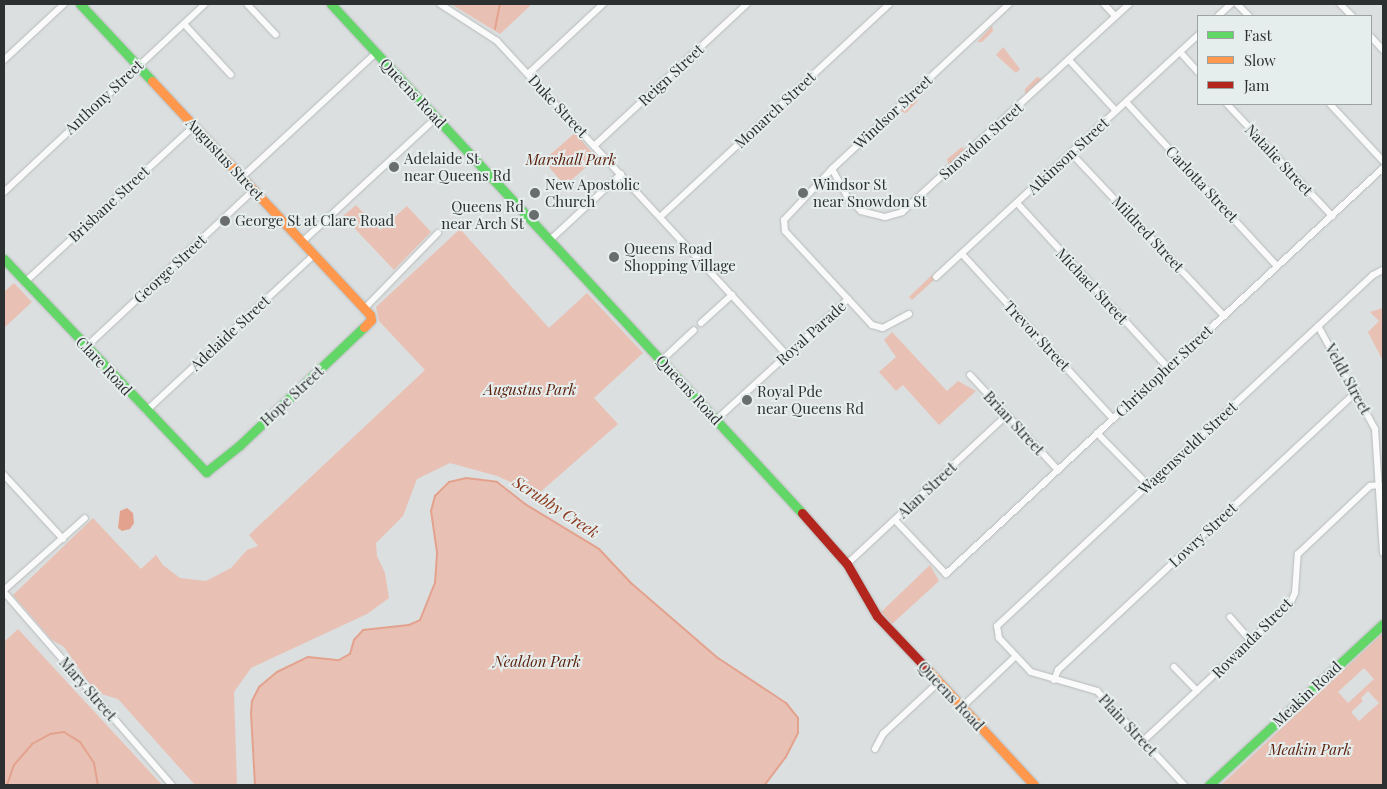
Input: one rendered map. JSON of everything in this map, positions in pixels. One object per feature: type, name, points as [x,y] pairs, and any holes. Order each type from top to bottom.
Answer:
[{"type":"street","points":[[4,60],[64,4]]},
{"type":"street","name":"Augustus Street","points":[[80,4],[367,312]]},
{"type":"street","name":"Anthony Street","points":[[4,192],[206,4]]},
{"type":"street","points":[[247,4],[276,35]]},
{"type":"street","name":"Queens Road","points":[[331,4],[847,564],[877,616],[962,707],[1030,784]]},
{"type":"street","name":"Duke Street","points":[[440,4],[497,41],[787,355]]},
{"type":"street","points":[[528,74],[603,4]]},
{"type":"street","name":"Reign Street","points":[[594,146],[747,4]]},
{"type":"street","name":"Monarch Street","points":[[660,217],[889,4]]},
{"type":"street","name":"Windsor Street","points":[[848,298],[783,225],[787,215],[832,169],[1009,4]]},
{"type":"street","points":[[1104,4],[1115,16]]},
{"type":"street","name":"Snowdon Street","points":[[832,169],[848,198],[861,211],[885,217],[902,212],[1129,4]]},
{"type":"street","points":[[1219,15],[1231,4]]},
{"type":"street","points":[[1237,4],[1248,15]]},
{"type":"street","points":[[1340,4],[1351,15]]},
{"type":"street","points":[[184,24],[231,76]]},
{"type":"street","name":"Atkinson Street","points":[[936,277],[1197,36]]},
{"type":"street","points":[[1372,38],[1383,50]]},
{"type":"street","points":[[1180,52],[1197,71]]},
{"type":"street","points":[[242,177],[376,53]]},
{"type":"street","points":[[1068,60],[1116,111]]},
{"type":"street","name":"Carlotta Street","points":[[1126,102],[1277,266]]},
{"type":"street","name":"Natalie Street","points":[[1229,105],[1332,216]]},
{"type":"street","points":[[1331,105],[1383,161]]},
{"type":"street","points":[[302,242],[436,118]]},
{"type":"street","name":"Brisbane Street","points":[[25,282],[194,126]]},
{"type":"street","name":"Mildred Street","points":[[1071,153],[1224,316]]},
{"type":"street","name":"Christopher Street","points":[[895,520],[946,574],[1383,168]]},
{"type":"street","points":[[550,240],[621,174]]},
{"type":"street","name":"George Street","points":[[86,347],[254,190]]},
{"type":"street","name":"Michael Street","points":[[1017,203],[1168,368]]},
{"type":"street","name":"Hope Street","points":[[206,472],[240,445],[368,324],[367,312],[438,234]]},
{"type":"street","name":"Adelaide Street","points":[[146,411],[314,254]]},
{"type":"street","name":"Trevor Street","points":[[962,254],[1113,418]]},
{"type":"street","name":"Clare Road","points":[[4,259],[146,411],[206,472]]},
{"type":"street","name":"Wagensveldt Street","points":[[996,629],[1318,326],[1373,275],[1383,270]]},
{"type":"street","points":[[701,323],[732,295]]},
{"type":"street","name":"Royal Parade","points":[[716,420],[848,298],[878,328],[909,314]]},
{"type":"street","name":"Veldt Street","points":[[1318,326],[1356,392],[1375,430],[1383,553]]},
{"type":"street","points":[[661,360],[694,330]]},
{"type":"street","name":"Brian Street","points":[[970,375],[1058,470]]},
{"type":"street","name":"Lowry Street","points":[[1054,680],[1058,670],[1356,392]]},
{"type":"street","name":"Alan Street","points":[[847,564],[1006,415]]},
{"type":"street","points":[[1097,433],[1148,485]]},
{"type":"street","points":[[4,475],[63,538]]},
{"type":"street","name":"Rowanda Street","points":[[1143,741],[1294,598],[1298,554],[1370,486],[1379,485]]},
{"type":"street","points":[[4,591],[85,518]]},
{"type":"street","name":"Mary Street","points":[[4,591],[172,785]]},
{"type":"street","points":[[1230,617],[1251,640]]},
{"type":"street","name":"Meakin Road","points":[[1208,785],[1383,624]]},
{"type":"street","name":"Plain Street","points":[[996,629],[999,638],[1031,672],[1054,680],[1097,690],[1184,785]]},
{"type":"street","points":[[962,707],[1016,656]]},
{"type":"street","points":[[1174,667],[1197,691]]},
{"type":"street","points":[[875,749],[883,734],[939,682]]},
{"type":"green space","points":[[451,4],[532,4],[500,34]]},
{"type":"green space","points":[[992,26],[993,31],[982,42],[977,42]]},
{"type":"green space","points":[[1003,47],[1020,69],[1016,73],[996,55]]},
{"type":"green space","points":[[1037,77],[1042,79],[1025,94],[1025,89]]},
{"type":"green space","points":[[914,97],[918,99],[916,103],[906,113],[900,112]]},
{"type":"green space","name":"Marshall Park","points":[[575,133],[597,158],[565,185],[543,161]]},
{"type":"green space","points":[[962,147],[965,150],[949,166],[947,159]]},
{"type":"green space","points":[[356,205],[380,230],[407,206],[431,232],[394,270],[343,216]]},
{"type":"green space","name":"Augustus Park","points":[[460,229],[549,328],[587,293],[643,353],[594,398],[618,424],[538,494],[497,476],[450,463],[417,479],[403,516],[376,543],[377,556],[385,573],[389,598],[367,614],[251,668],[234,692],[237,785],[195,785],[118,699],[95,692],[64,647],[52,640],[13,595],[93,518],[141,569],[156,555],[163,565],[180,578],[206,581],[231,568],[247,550],[258,546],[249,535],[425,370],[379,321],[376,307]]},
{"type":"green space","points":[[932,275],[935,279],[912,300],[909,297]]},
{"type":"green space","points":[[14,283],[32,302],[4,328],[4,292]]},
{"type":"green space","points":[[1383,308],[1383,361],[1368,332],[1379,321],[1370,312]]},
{"type":"green space","points":[[892,332],[947,391],[958,381],[976,391],[939,425],[903,385],[896,391],[879,372],[896,357],[884,340]]},
{"type":"green space","name":"Nealdon Park","points":[[466,478],[497,482],[525,504],[599,549],[631,583],[718,658],[786,703],[798,718],[798,733],[785,758],[765,785],[255,785],[251,714],[252,701],[259,687],[277,672],[308,657],[339,660],[350,654],[354,640],[363,630],[409,625],[420,620],[435,583],[437,552],[431,511],[435,496],[449,482]]},
{"type":"green space","points":[[930,565],[939,581],[892,624],[881,612]]},
{"type":"green space","points":[[18,629],[162,785],[4,785],[4,642]]},
{"type":"green space","name":"Meakin Park","points":[[1383,633],[1383,785],[1221,785]],"holes":[[[1364,668],[1374,679],[1348,703],[1338,692]],[[1368,691],[1379,703],[1359,721],[1351,712],[1363,701],[1361,698]]]},
{"type":"shaded area","points":[[127,508],[133,513],[134,523],[130,529],[122,531],[118,528],[120,511]]},
{"type":"waterway","points":[[495,29],[500,4]]},
{"type":"waterway","name":"Scrubby Creek","points":[[255,785],[251,714],[252,701],[259,687],[277,672],[308,657],[339,660],[350,654],[354,640],[363,630],[409,625],[420,620],[435,583],[437,552],[431,511],[435,496],[449,482],[466,478],[497,482],[525,504],[599,549],[631,583],[718,658],[786,703],[798,718],[798,733],[785,758],[765,785]]},
{"type":"waterway","name":"Scrubby Creek","points":[[7,785],[14,765],[32,744],[50,734],[64,732],[80,742],[94,763],[98,785]]},
{"type":"traffic: fast","points":[[80,4],[152,81]]},
{"type":"traffic: fast","points":[[331,4],[802,513]]},
{"type":"traffic: fast","points":[[4,259],[206,472],[240,445],[364,327]]},
{"type":"traffic: fast","points":[[1209,785],[1383,624]]},
{"type":"traffic: slow","points":[[152,81],[370,315],[371,320],[364,327]]},
{"type":"traffic: slow","points":[[928,670],[1034,785]]},
{"type":"traffic: jam","points":[[802,513],[847,564],[877,616],[928,670]]},
{"type":"place","name":"Adelaide St near Queens Rd","points":[[394,167]]},
{"type":"place","name":"New Apostolic Church","points":[[535,193]]},
{"type":"place","name":"Windsor St near Snowdon St","points":[[803,193]]},
{"type":"place","name":"Queens Rd near Arch St","points":[[534,215]]},
{"type":"place","name":"George St at Clare Road","points":[[225,221]]},
{"type":"place","name":"Queens Road Shopping Village","points":[[614,257]]},
{"type":"place","name":"Royal Pde near Queens Rd","points":[[747,400]]}]
